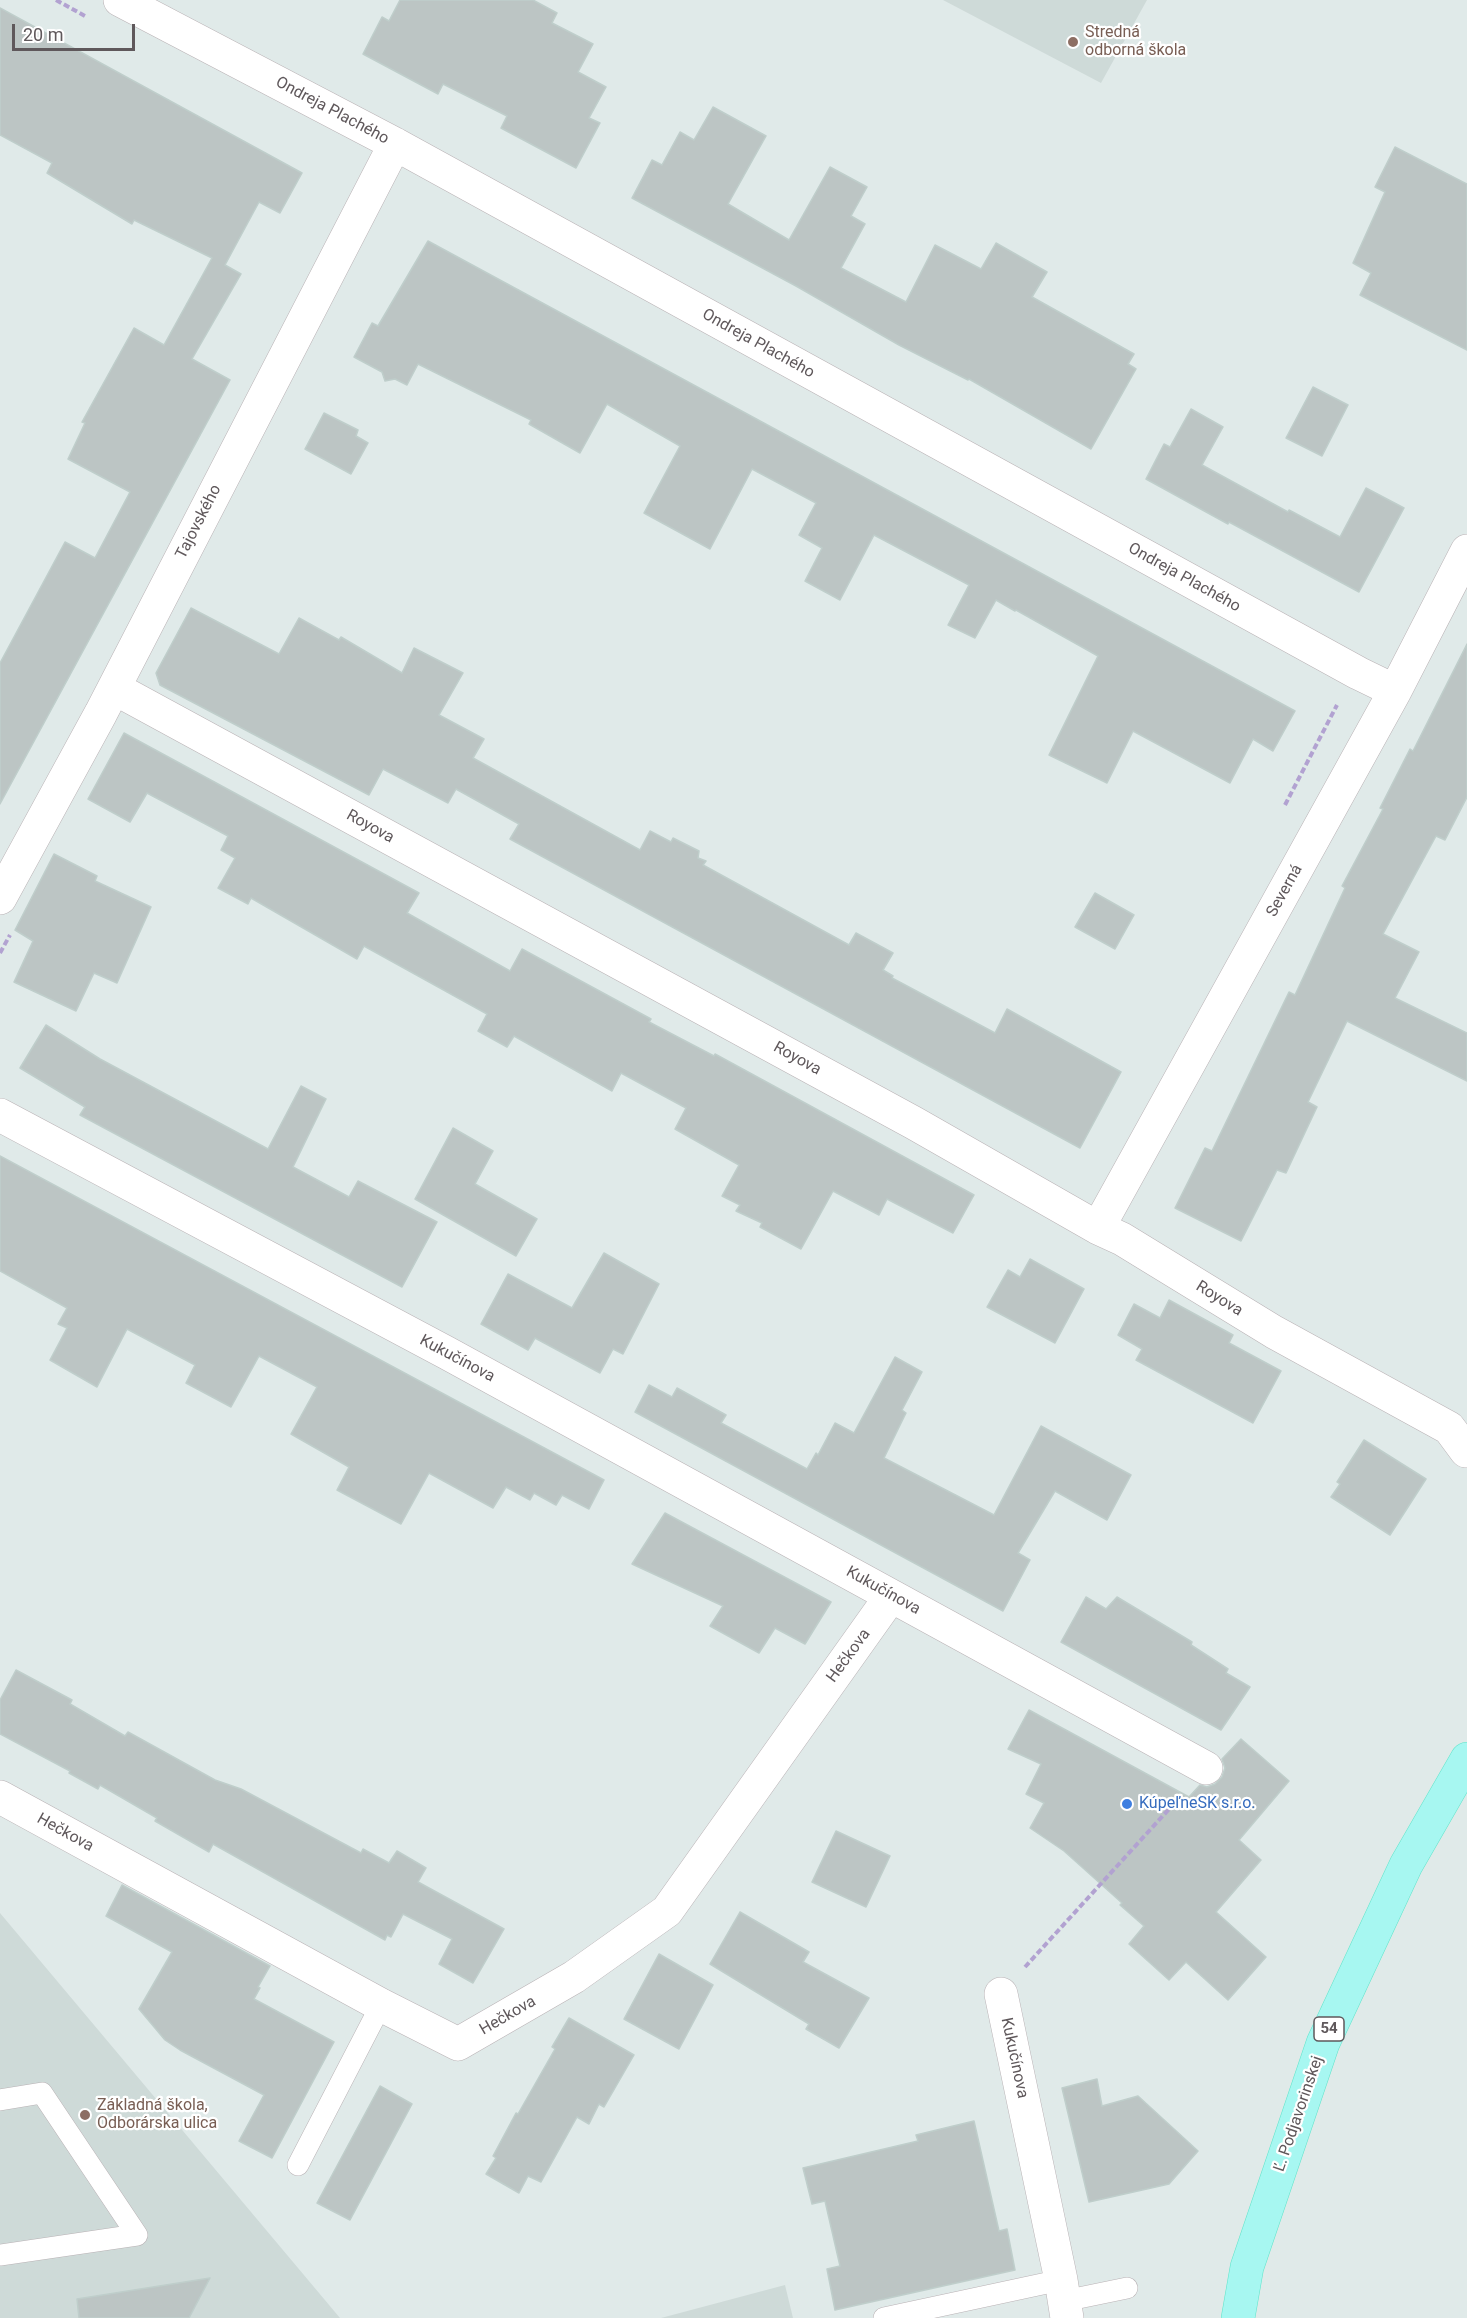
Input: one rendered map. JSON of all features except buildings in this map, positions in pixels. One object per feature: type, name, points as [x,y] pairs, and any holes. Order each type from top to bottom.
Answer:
[{"type":"main road","name":"Ľ. Podjavorinskej","points":[[1238,2318],[1247,2267],[1323,2043],[1406,1865],[1467,1760]]},
{"type":"street","name":"Ondreja Plachého","points":[[120,0],[395,144],[1347,668],[1395,691]]},
{"type":"street","name":"Tajovského","points":[[0,898],[114,688],[395,144]]},
{"type":"street","name":"Severná","points":[[1098,1228],[1395,691],[1467,551]]},
{"type":"street","name":"Royova","points":[[114,688],[914,1123],[1098,1228],[1122,1239],[1274,1332],[1449,1428],[1466,1451]]},
{"type":"street","name":"Kukučínova","points":[[0,1115],[457,1359],[1206,1768]]},
{"type":"street","name":"Hečkova","points":[[0,1797],[381,2005],[458,2044],[574,1977],[667,1911],[891,1596]]},
{"type":"street","name":"Kukučínova","points":[[1000,1994],[1064,2300]]},
{"type":"lane","points":[[298,2165],[381,2005]]},
{"type":"lane","points":[[0,2100],[42,2093],[137,2235],[0,2255]]},
{"type":"lane","points":[[884,2318],[1064,2300],[1127,2288]]},
{"type":"path","name":"Kukučínova","points":[[1000,1994],[1206,1768]]},
{"type":"shaded area","name":"Stredná odborná škola","points":[[943,0],[1147,0],[1101,83]]},
{"type":"shaded area","name":"Základná škola, Odborárska ulica","points":[[0,1913],[340,2318],[0,2318]]},
{"type":"shaded area","points":[[785,2285],[793,2318],[661,2318]]},
{"type":"place","name":"Stredná odborná škola","points":[[1073,42]]},
{"type":"place","name":"KúpeľneSK s.r.o.","points":[[1127,1804]]},
{"type":"place","name":"Základná škola, Odborárska ulica","points":[[85,2115]]}]
